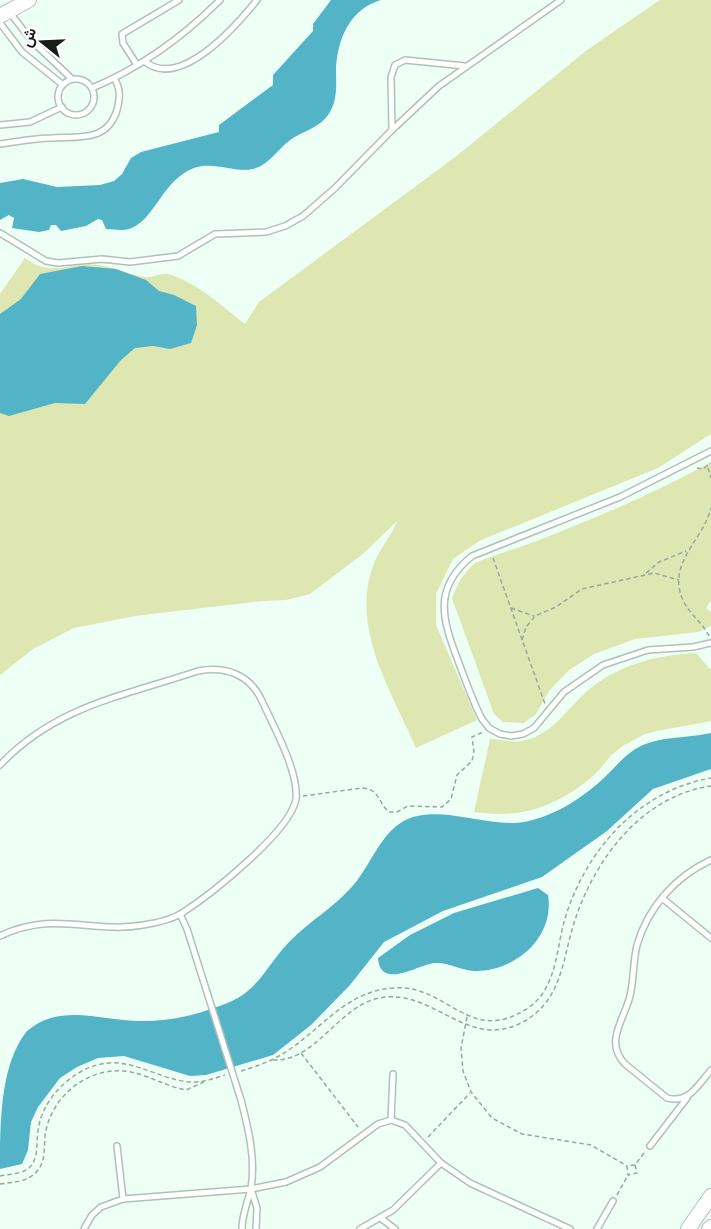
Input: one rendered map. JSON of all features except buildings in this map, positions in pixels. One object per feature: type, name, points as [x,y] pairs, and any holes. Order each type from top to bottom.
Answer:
[{"type":"street","points":[[4,9],[28,0]]},
{"type":"street","points":[[688,1229],[711,1196]]},
{"type":"lane","points":[[137,65],[123,43],[122,34],[179,0]]},
{"type":"lane","points":[[92,88],[144,61],[186,31],[220,0]]},
{"type":"lane","points":[[144,61],[153,68],[166,70],[179,67],[223,37],[257,0]]},
{"type":"lane","points":[[0,233],[36,257],[58,263],[86,259],[130,262],[166,258],[184,253],[215,234],[266,232],[285,226],[303,216],[334,189],[392,130],[465,66],[561,0]]},
{"type":"lane","points":[[4,9],[26,35],[72,79]]},
{"type":"lane","points":[[0,23],[15,45],[63,85]]},
{"type":"lane","points":[[15,45],[26,35]]},
{"type":"lane","points":[[392,130],[391,77],[395,65],[405,60],[465,66]]},
{"type":"lane","points":[[0,144],[52,138],[87,139],[99,133],[109,125],[116,113],[120,93],[114,78]]},
{"type":"lane","points":[[0,125],[30,122],[62,107],[78,114],[88,110],[94,100],[92,88],[84,80],[72,79],[63,85],[59,96],[62,107]]},
{"type":"lane","points":[[711,451],[620,497],[485,550],[467,560],[453,576],[443,602],[447,630],[476,708],[489,728],[511,736],[523,734],[534,728],[564,692],[603,665],[648,650],[693,647],[711,641]]},
{"type":"lane","points":[[0,765],[31,736],[80,709],[198,671],[217,669],[238,675],[256,690],[293,775],[296,797],[291,813],[280,829],[235,871],[180,914],[157,923],[127,928],[49,923],[21,928],[0,936]]},
{"type":"lane","points":[[688,1096],[681,1099],[667,1098],[625,1064],[615,1050],[614,1041],[630,996],[642,929],[662,898],[676,882],[692,869],[711,860]]},
{"type":"lane","points":[[662,898],[711,938]]},
{"type":"lane","points":[[180,914],[187,929],[241,1100],[250,1144],[250,1189],[244,1208],[242,1229]]},
{"type":"lane","points":[[650,1146],[711,1070]]},
{"type":"lane","points":[[391,1120],[393,1074]]},
{"type":"lane","points":[[84,1229],[92,1215],[101,1207],[123,1199],[250,1189],[286,1182],[320,1167],[378,1124],[391,1120],[405,1125],[441,1162],[486,1192],[570,1229]]},
{"type":"lane","points":[[117,1146],[123,1199]]},
{"type":"lane","points":[[360,1229],[382,1219],[441,1162]]},
{"type":"lane","points":[[250,1189],[257,1208],[256,1229]]},
{"type":"lane","points":[[597,1229],[613,1201]]},
{"type":"lane","points":[[382,1219],[395,1229]]},
{"type":"path","points":[[692,462],[698,469],[708,467],[711,463]]},
{"type":"path","points":[[708,467],[711,478]]},
{"type":"path","points":[[711,508],[702,533],[688,550],[681,564],[679,580],[687,607],[711,641]]},
{"type":"path","points":[[646,574],[659,562],[688,550]]},
{"type":"path","points":[[493,558],[547,710]]},
{"type":"path","points":[[522,640],[526,627],[535,616],[549,611],[582,589],[646,574],[663,573],[679,580]]},
{"type":"path","points":[[511,608],[535,616]]},
{"type":"path","points":[[296,797],[362,788],[374,790],[389,812],[397,812],[408,806],[442,807],[451,799],[457,775],[472,761],[474,752],[472,737],[489,728]]},
{"type":"path","points":[[272,1060],[303,1040],[353,998],[374,990],[396,987],[416,990],[436,997],[467,1017],[484,1020],[500,1020],[517,1015],[531,1006],[542,994],[553,968],[564,922],[589,865],[607,838],[626,818],[649,802],[673,789],[711,778]]},
{"type":"path","points":[[237,1072],[272,1060],[293,1058],[358,1006],[376,999],[396,996],[414,999],[431,1005],[464,1025],[483,1029],[502,1029],[520,1023],[536,1013],[550,999],[562,971],[573,924],[597,870],[614,844],[653,808],[677,796],[711,786]]},
{"type":"path","points":[[589,865],[597,870]]},
{"type":"path","points":[[553,968],[562,971]]},
{"type":"path","points":[[467,1017],[461,1048],[463,1071],[471,1092],[492,1118],[506,1127],[538,1138],[573,1140],[591,1145],[627,1166],[635,1165],[650,1146]]},
{"type":"path","points":[[301,1053],[320,1081],[364,1135]]},
{"type":"path","points":[[0,1176],[22,1172],[31,1166],[36,1156],[38,1130],[44,1111],[54,1094],[68,1080],[85,1069],[104,1064],[124,1063],[143,1067],[178,1080],[204,1081]]},
{"type":"path","points":[[0,1184],[25,1180],[37,1172],[44,1158],[46,1131],[51,1114],[67,1092],[88,1077],[105,1072],[123,1071],[186,1090],[204,1081],[227,1075]]},
{"type":"path","points":[[423,1142],[471,1092]]},
{"type":"path","points":[[628,1174],[637,1173],[635,1165]]},
{"type":"path","points":[[31,1166],[37,1172]]},
{"type":"path","points":[[613,1201],[628,1174],[627,1166]]},
{"type":"green space","points":[[660,0],[711,0],[711,434],[658,468],[479,541],[453,559],[436,594],[436,625],[477,720],[416,748],[385,680],[376,657],[366,609],[368,585],[375,561],[397,521],[364,553],[310,594],[286,600],[135,616],[74,628],[33,649],[0,675],[0,294],[25,258],[44,267],[90,264],[145,277],[168,274],[178,277],[198,288],[245,324],[259,302],[454,158],[587,50]]},
{"type":"green space","points":[[711,462],[711,601],[706,608],[711,612],[711,626],[698,632],[635,639],[594,654],[569,670],[549,691],[536,714],[524,723],[503,722],[494,714],[452,598],[467,571],[478,562],[602,515],[668,485]]},
{"type":"green space","points":[[696,653],[711,670],[711,721],[643,735],[615,752],[596,773],[579,787],[552,803],[508,814],[474,812],[490,739],[517,742],[535,737],[559,720],[586,692],[624,668],[666,656]]},
{"type":"water","points":[[331,0],[381,0],[361,10],[343,36],[337,57],[333,107],[326,118],[294,137],[264,164],[246,170],[209,166],[194,168],[174,182],[138,225],[126,230],[106,229],[102,220],[98,219],[86,226],[61,231],[56,225],[51,225],[49,230],[39,232],[12,228],[14,218],[9,215],[0,220],[0,183],[23,179],[57,187],[100,185],[114,181],[122,174],[131,158],[141,152],[219,132],[219,125],[273,85],[273,75],[313,31],[313,24]]},
{"type":"water","points":[[82,266],[116,269],[146,280],[159,291],[174,295],[196,306],[197,325],[191,343],[170,349],[153,346],[135,348],[121,360],[85,404],[55,403],[9,416],[0,413],[0,314],[21,299],[40,274]]},
{"type":"water","points":[[711,733],[711,769],[653,789],[607,831],[542,877],[443,911],[384,942],[350,985],[311,1025],[273,1055],[206,1075],[190,1076],[124,1056],[98,1058],[77,1067],[60,1078],[38,1107],[31,1122],[28,1150],[22,1164],[0,1169],[1,1114],[11,1060],[27,1031],[40,1022],[67,1015],[137,1021],[171,1019],[225,1004],[236,999],[254,985],[289,942],[348,891],[382,842],[402,822],[430,814],[509,823],[536,819],[559,810],[580,797],[636,748],[658,740]]},
{"type":"water","points":[[538,888],[548,895],[549,910],[545,925],[539,938],[530,949],[505,965],[476,971],[435,963],[393,974],[386,973],[380,968],[378,958],[410,935],[454,913]]}]
